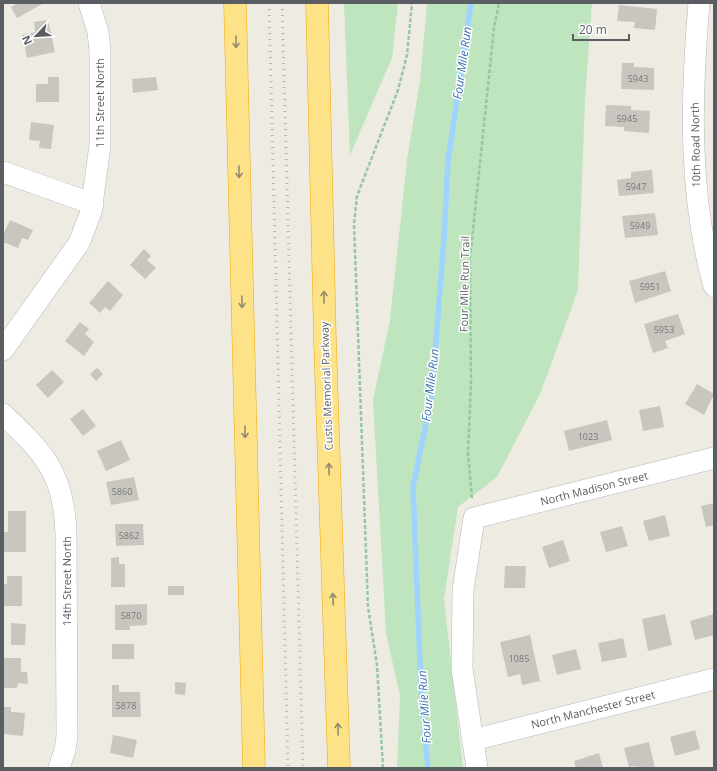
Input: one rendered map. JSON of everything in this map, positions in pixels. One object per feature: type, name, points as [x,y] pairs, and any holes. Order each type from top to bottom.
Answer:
[{"type":"highway","points":[[235,3],[254,768]]},
{"type":"highway","name":"Custis Memorial Parkway","points":[[316,3],[339,768]]},
{"type":"street","name":"11th Street North","points":[[3,350],[79,243],[86,229],[93,204],[100,145],[100,51],[98,32],[89,3]]},
{"type":"street","name":"10th Road North","points":[[699,3],[693,152],[701,230],[714,286]]},
{"type":"street","points":[[3,172],[93,204]]},
{"type":"street","name":"14th Street North","points":[[3,414],[45,457],[56,476],[63,502],[66,532],[67,736],[65,750],[59,768]]},
{"type":"street","name":"North Madison Street","points":[[474,518],[714,458]]},
{"type":"street","points":[[474,518],[463,590],[462,661],[477,768]]},
{"type":"street","name":"North Manchester Street","points":[[473,740],[714,679]]},
{"type":"path","points":[[382,768],[378,665],[368,607],[367,591],[354,224],[357,196],[398,90],[407,55],[412,3]]},
{"type":"path","name":"Four Mile Run Trail","points":[[474,518],[468,452],[470,383],[470,259],[494,28],[499,3]]},
{"type":"green space","points":[[344,3],[398,3],[392,58],[350,155]]},
{"type":"green space","points":[[427,3],[592,3],[585,98],[578,290],[541,392],[497,477],[458,507],[444,599],[463,768],[397,768],[400,696],[386,633],[373,400],[390,320],[407,160],[420,81]]},
{"type":"building","points":[[18,3],[44,3],[17,18],[11,7]]},
{"type":"building","points":[[619,5],[657,9],[655,30],[634,28],[635,22],[617,21]]},
{"type":"building","points":[[48,20],[55,52],[27,58],[22,35],[35,32],[34,22]]},
{"type":"building","points":[[622,63],[634,63],[634,67],[654,68],[654,90],[621,89]]},
{"type":"building","points":[[48,77],[59,77],[59,102],[36,102],[36,84],[48,84]]},
{"type":"building","points":[[156,77],[158,90],[133,93],[132,79]]},
{"type":"building","points":[[606,105],[631,106],[631,110],[650,111],[649,133],[624,131],[624,127],[605,126]]},
{"type":"building","points":[[31,122],[54,125],[51,149],[39,148],[40,141],[29,140]]},
{"type":"building","points":[[652,170],[654,193],[619,196],[617,180],[631,178],[631,172]]},
{"type":"building","points":[[655,213],[658,235],[625,238],[622,216]]},
{"type":"building","points":[[10,220],[33,230],[28,240],[22,238],[18,248],[3,242],[3,235]]},
{"type":"building","points":[[144,249],[151,256],[147,260],[156,268],[145,279],[130,265]]},
{"type":"building","points":[[665,271],[671,291],[635,303],[629,281]]},
{"type":"building","points":[[108,281],[123,295],[110,311],[105,307],[100,313],[89,303]]},
{"type":"building","points":[[678,314],[685,334],[665,341],[668,348],[653,353],[644,324]]},
{"type":"building","points":[[80,322],[89,329],[85,334],[94,342],[84,356],[65,341]]},
{"type":"building","points":[[97,368],[103,374],[96,381],[90,374]]},
{"type":"building","points":[[52,370],[64,382],[48,398],[36,385]]},
{"type":"building","points":[[697,384],[714,394],[704,415],[685,404]]},
{"type":"building","points":[[660,406],[664,427],[643,431],[639,410]]},
{"type":"building","points":[[83,409],[96,426],[83,436],[70,419]]},
{"type":"building","points":[[607,420],[612,440],[569,451],[564,431]]},
{"type":"building","points":[[121,440],[130,460],[106,471],[97,451]]},
{"type":"building","points":[[134,477],[139,500],[111,505],[106,482]]},
{"type":"building","points":[[714,503],[714,525],[706,527],[701,506]]},
{"type":"building","points":[[8,511],[26,511],[26,552],[3,552],[3,532],[8,532]]},
{"type":"building","points":[[665,515],[670,536],[649,541],[643,521]]},
{"type":"building","points":[[115,524],[143,524],[144,545],[116,546]]},
{"type":"building","points":[[622,526],[628,546],[606,552],[600,532]]},
{"type":"building","points":[[563,540],[570,561],[549,568],[542,547]]},
{"type":"building","points":[[119,557],[119,564],[125,564],[125,587],[111,587],[111,558]]},
{"type":"building","points":[[505,566],[526,566],[525,588],[504,588]]},
{"type":"building","points":[[7,576],[22,576],[22,606],[3,606],[3,584],[7,584]]},
{"type":"building","points":[[168,586],[184,586],[184,595],[168,595]]},
{"type":"building","points":[[147,604],[147,625],[130,626],[130,630],[115,630],[115,605]]},
{"type":"building","points":[[665,614],[672,645],[648,651],[642,619]]},
{"type":"building","points":[[714,614],[714,635],[695,640],[690,621]]},
{"type":"building","points":[[11,623],[26,624],[25,645],[11,645]]},
{"type":"building","points":[[530,635],[540,681],[522,685],[520,674],[508,677],[500,642]]},
{"type":"building","points":[[623,638],[627,657],[602,662],[598,643]]},
{"type":"building","points":[[112,644],[134,644],[134,659],[112,659]]},
{"type":"building","points":[[576,649],[581,669],[557,675],[552,655]]},
{"type":"building","points":[[3,658],[21,658],[21,672],[27,672],[28,684],[18,683],[17,688],[3,688]]},
{"type":"building","points":[[175,682],[186,683],[185,695],[175,694]]},
{"type":"building","points":[[112,685],[119,685],[119,692],[140,692],[141,717],[112,717]]},
{"type":"building","points":[[3,707],[11,707],[11,712],[25,713],[23,736],[3,734]]},
{"type":"building","points":[[695,730],[700,749],[675,756],[670,737]]},
{"type":"building","points":[[113,735],[137,740],[133,758],[110,753]]},
{"type":"building","points":[[649,742],[655,768],[637,768],[636,766],[629,767],[624,748]]},
{"type":"building","points":[[599,753],[603,768],[576,768],[574,761]]},
{"type":"waterway","name":"Four Mile Run","points":[[428,768],[421,689],[413,487],[432,393],[444,238],[448,161],[471,3]]},
{"type":"railway","points":[[269,3],[288,768]]},
{"type":"railway","points":[[282,3],[303,768]]}]
